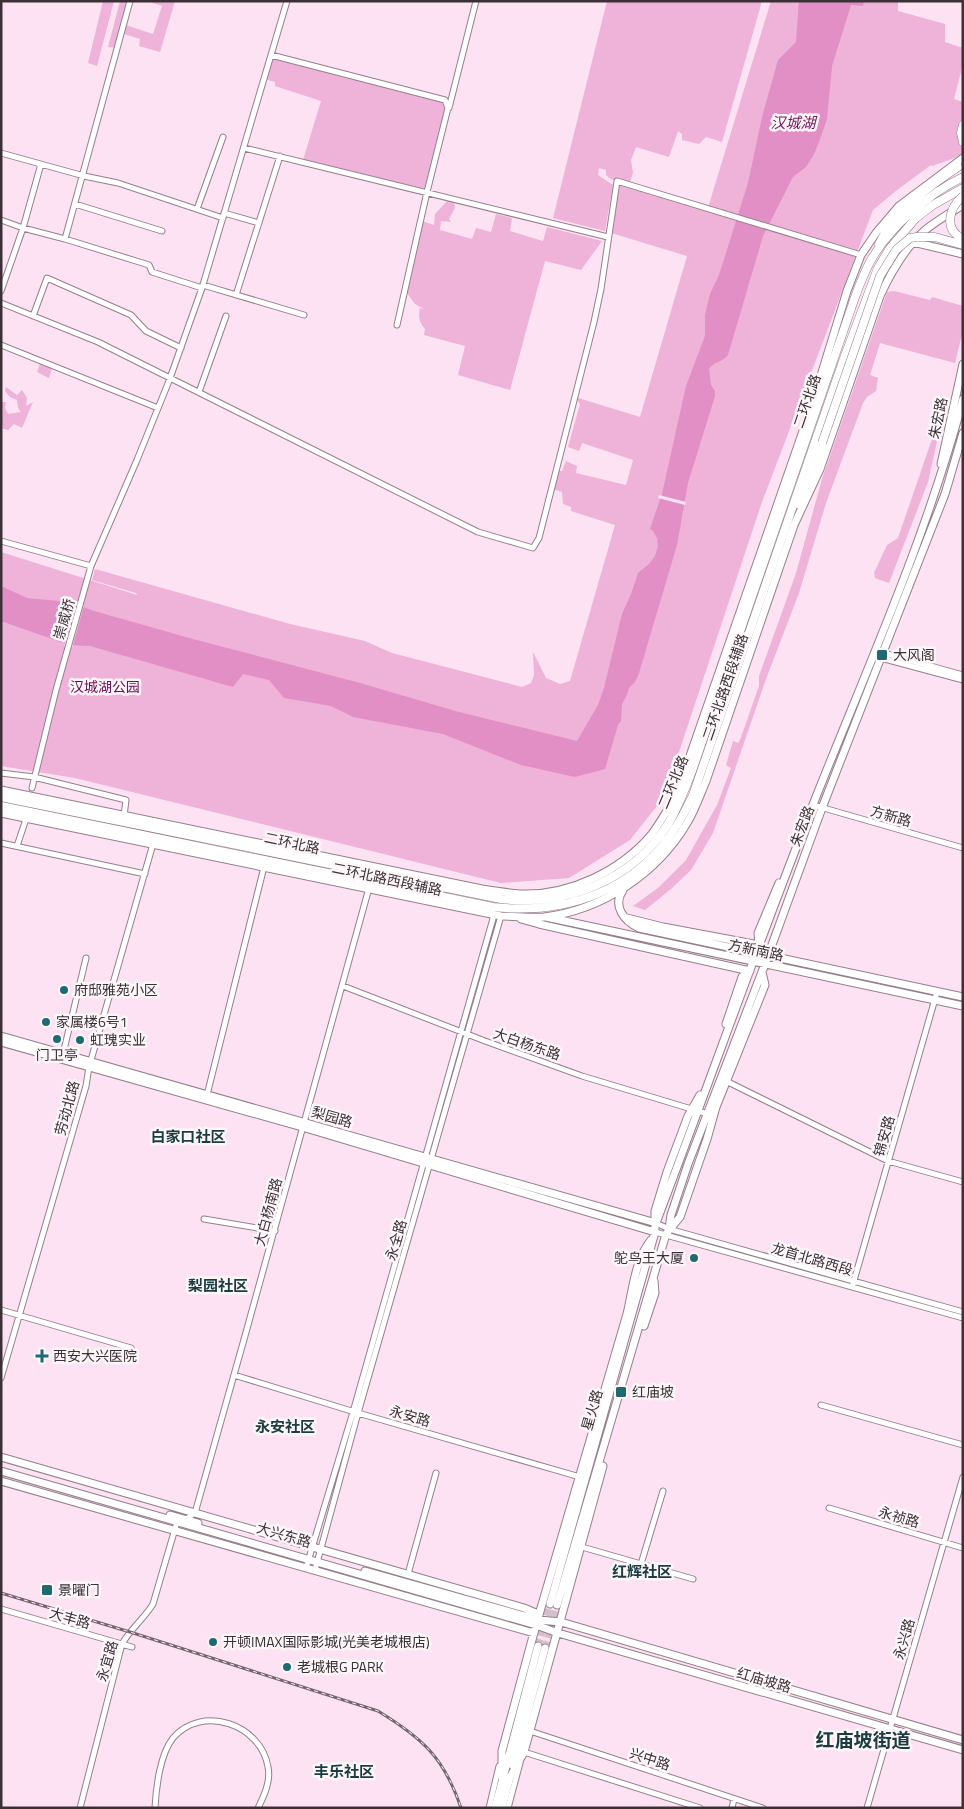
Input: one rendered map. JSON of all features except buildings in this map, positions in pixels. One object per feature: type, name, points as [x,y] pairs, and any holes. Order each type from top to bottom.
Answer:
[{"type":"highway","points":[[963,125],[961,133],[963,142]]},
{"type":"highway","points":[[871,259],[886,231],[897,216],[938,182],[961,166]]},
{"type":"highway","name":"二环北路","points":[[1,806],[493,907],[518,910],[554,907],[593,896],[619,883],[659,850],[678,825],[693,795],[795,512],[843,361],[878,268],[914,215],[936,191],[963,177]]},
{"type":"highway","name":"二环北路","points":[[1,797],[501,899],[519,901],[553,899],[580,892],[610,879],[639,857],[652,843],[667,825],[680,803],[854,300],[871,259],[893,231],[914,215],[963,188]]},
{"type":"highway","points":[[963,196],[954,205],[950,216],[951,227],[963,239]]},
{"type":"highway","points":[[795,512],[806,492],[880,276],[896,250],[910,238],[916,237],[935,237],[963,245]]},
{"type":"main road","name":"二环北路西段辅路","points":[[1,790],[482,889],[521,894],[564,889],[591,879],[618,864],[652,834],[674,799],[808,416],[847,292],[861,255],[883,224],[900,206],[963,158]]},
{"type":"main road","points":[[938,182],[945,170],[961,166]]},
{"type":"main road","name":"二环北路西段辅路","points":[[1,813],[498,915],[543,917],[576,910],[602,900],[624,888],[651,868],[680,834],[694,811],[706,781],[795,512],[816,476],[834,431],[880,296],[892,271],[913,242],[932,224],[963,205]]},
{"type":"main road","points":[[913,242],[963,254]]},
{"type":"main road","name":"朱宏路","points":[[939,478],[963,364]]},
{"type":"main road","name":"朱宏路","points":[[656,1223],[696,1110],[813,805],[909,563],[948,455],[963,399]]},
{"type":"main road","name":"朱宏路","points":[[667,1231],[671,1215],[710,1117],[713,1099],[764,968],[822,808],[945,494],[963,433]]},
{"type":"main road","points":[[952,471],[963,453]]},
{"type":"main road","points":[[806,492],[816,476]]},
{"type":"main road","name":"方新南路","points":[[624,888],[619,896],[620,910],[626,917],[639,922],[758,949],[768,954],[963,997]]},
{"type":"main road","points":[[514,916],[539,924],[750,971]]},
{"type":"main road","name":"方新南路","points":[[543,917],[753,962],[764,968],[963,1006]]},
{"type":"main road","points":[[710,1117],[716,1107],[764,985],[764,968]]},
{"type":"main road","name":"梨园路","points":[[1,1036],[64,1054],[90,1064],[428,1161],[656,1223]]},
{"type":"main road","name":"梨园路","points":[[1,1042],[207,1095],[303,1125]]},
{"type":"main road","name":"梨园路","points":[[428,1161],[655,1234]]},
{"type":"main road","name":"星火路","points":[[656,1223],[655,1234],[630,1323],[603,1408],[591,1464],[554,1605],[603,1452],[667,1231]]},
{"type":"main road","points":[[617,1359],[643,1250],[655,1234]]},
{"type":"main road","points":[[505,1780],[524,1752],[602,1471],[655,1293],[653,1278]]},
{"type":"main road","points":[[630,1301],[630,1323]]},
{"type":"main road","points":[[502,1808],[505,1780],[502,1751],[534,1633],[580,1477],[603,1408]]},
{"type":"main road","points":[[589,1448],[591,1464]]},
{"type":"main road","points":[[602,1471],[603,1452]]},
{"type":"main road","points":[[1,1457],[524,1608],[538,1614],[538,1622]]},
{"type":"main road","name":"大兴东路","points":[[1,1467],[538,1622],[558,1633]]},
{"type":"main road","name":"大兴东路","points":[[1,1471],[177,1522],[309,1557]]},
{"type":"main road","points":[[1,1481],[534,1633]]},
{"type":"main road","name":"大兴东路","points":[[538,1622],[561,1622]]},
{"type":"main road","name":"红庙坡路","points":[[561,1622],[963,1740]]},
{"type":"main road","name":"红庙坡路","points":[[558,1633],[963,1750]]},
{"type":"main road","points":[[495,1808],[505,1780],[542,1647]]},
{"type":"street","points":[[65,239],[84,176],[130,1]]},
{"type":"street","name":"崇威桥","points":[[32,788],[64,658],[91,566],[171,378],[224,215],[287,1]]},
{"type":"street","points":[[397,325],[427,192],[476,1]]},
{"type":"street","points":[[271,56],[445,100],[448,108]]},
{"type":"street","points":[[197,209],[223,137]]},
{"type":"street","points":[[244,148],[608,237]]},
{"type":"street","points":[[1,153],[84,176],[118,183],[197,209],[259,222]]},
{"type":"street","points":[[236,295],[280,156]]},
{"type":"street","points":[[1,291],[23,228],[41,164]]},
{"type":"street","points":[[1,303],[98,342],[478,532],[533,548],[539,538],[594,322],[601,289],[617,180],[728,216],[861,255]]},
{"type":"street","points":[[75,204],[162,231]]},
{"type":"street","points":[[1,220],[149,265],[152,272],[304,314]]},
{"type":"street","points":[[33,316],[47,278],[131,315],[146,332],[181,348]]},
{"type":"street","points":[[199,392],[226,316]]},
{"type":"street","points":[[1,345],[158,408]]},
{"type":"street","points":[[1,541],[91,566]]},
{"type":"street","points":[[882,655],[963,675]]},
{"type":"street","points":[[882,655],[963,680]]},
{"type":"street","points":[[1,773],[34,777],[126,800],[124,816]]},
{"type":"street","name":"方新路","points":[[813,805],[963,848]]},
{"type":"street","points":[[17,846],[26,822]]},
{"type":"street","points":[[1,843],[145,874]]},
{"type":"street","name":"劳动北路","points":[[1,1378],[86,1086],[90,1064],[153,844]]},
{"type":"street","points":[[207,1095],[264,867]]},
{"type":"street","name":"大白杨南路","points":[[195,1513],[369,888]]},
{"type":"street","name":"永全路","points":[[315,1570],[356,1412],[498,915]]},
{"type":"street","points":[[64,1054],[86,958]]},
{"type":"street","name":"大白杨东路","points":[[343,986],[582,1076],[696,1110],[710,1117]]},
{"type":"street","name":"锦安路","points":[[853,1284],[937,992]]},
{"type":"street","points":[[726,1080],[888,1161],[963,1182]]},
{"type":"street","points":[[204,1219],[275,1231]]},
{"type":"street","name":"龙首北路西段","points":[[656,1223],[667,1231],[853,1284],[963,1318]]},
{"type":"street","name":"龙首北路西段","points":[[655,1234],[667,1231]]},
{"type":"street","name":"龙首北路西段","points":[[853,1284],[963,1312]]},
{"type":"street","points":[[1,1310],[131,1348]]},
{"type":"street","name":"永安路","points":[[234,1375],[580,1477]]},
{"type":"street","points":[[821,1405],[963,1446]]},
{"type":"street","name":"永全路","points":[[306,1568],[356,1412]]},
{"type":"street","points":[[408,1574],[436,1473]]},
{"type":"street","name":"永兴路","points":[[867,1808],[963,1477]]},
{"type":"street","points":[[641,1564],[663,1491]]},
{"type":"street","name":"永祯路","points":[[829,1508],[963,1548]]},
{"type":"street","points":[[174,1530],[177,1522],[195,1513]]},
{"type":"street","name":"永宜路","points":[[80,1808],[122,1644],[153,1604],[174,1530]]},
{"type":"street","points":[[582,1547],[693,1579]]},
{"type":"street","name":"大丰路","points":[[1,1609],[132,1648]]},
{"type":"street","points":[[155,1808],[157,1782],[167,1748],[173,1738],[188,1726],[198,1722],[210,1721],[235,1725],[248,1734],[264,1754],[268,1767],[268,1780],[258,1808]]},
{"type":"street","name":"兴中路","points":[[530,1731],[763,1808]]},
{"type":"street","points":[[490,1808],[502,1751]]},
{"type":"street","points":[[508,1808],[524,1752],[700,1808]]},
{"type":"street","points":[[732,1808],[734,1799]]},
{"type":"green space","points":[[103,1],[114,1],[97,66],[88,63]]},
{"type":"green space","points":[[120,1],[128,1],[123,24],[153,34],[162,6],[147,1],[175,1],[160,52],[139,46],[140,39],[121,33],[116,48],[108,47]]},
{"type":"green space","points":[[607,1],[762,1],[722,142],[706,137],[699,144],[682,140],[682,134],[678,131],[669,157],[636,147],[631,160],[633,173],[630,182],[609,178],[606,175],[606,170],[599,168],[598,175],[613,185],[605,231],[553,218]]},
{"type":"green space","name":"汉城湖公园","points":[[771,1],[898,1],[898,11],[945,24],[945,42],[963,48],[963,64],[954,99],[963,102],[963,155],[931,165],[873,210],[762,502],[664,797],[630,840],[569,878],[501,883],[75,778],[1,766],[1,552],[137,595],[136,593],[92,580],[95,569],[290,624],[365,641],[392,653],[522,687],[531,683],[534,675],[533,652],[546,678],[560,684],[570,681],[615,525],[571,511],[571,507],[563,504],[562,492],[550,488],[555,471],[562,471],[566,461],[577,466],[576,473],[626,485],[633,460],[582,443],[579,451],[568,447],[580,404],[575,397],[640,417],[687,256],[608,232],[616,182],[707,211]]},
{"type":"green space","points":[[272,57],[448,102],[428,185],[422,189],[303,160],[321,101],[275,86],[275,82],[265,79]]},
{"type":"green space","points":[[448,200],[454,201],[455,208],[449,219],[451,222],[441,221],[440,230],[472,239],[476,228],[491,232],[496,214],[512,218],[510,231],[543,241],[547,227],[602,241],[581,270],[545,261],[510,390],[458,375],[465,346],[424,335],[425,329],[420,322],[419,314],[420,308],[424,309],[415,304],[407,293],[411,262],[422,221],[434,225],[435,214]]},
{"type":"green space","points":[[894,291],[930,300],[932,297],[963,306],[963,330],[955,363],[880,343],[870,375],[878,378],[876,391],[867,397],[863,403],[826,503],[799,593],[766,679],[713,833],[691,870],[671,889],[645,910],[633,906],[658,888],[686,860],[717,805],[731,768],[726,765],[733,741],[738,743],[740,740],[759,686],[759,676],[796,573],[822,479],[887,292]]},
{"type":"green space","points":[[41,361],[53,365],[49,378],[37,372]]},
{"type":"green space","points":[[6,387],[17,395],[22,390],[27,398],[26,406],[33,402],[22,428],[14,424],[8,430],[1,428],[1,402],[6,402],[5,408],[8,414],[21,412],[18,408],[17,400],[10,397],[5,391]]},
{"type":"green space","points":[[944,410],[928,482],[889,583],[875,578],[874,573],[887,545],[898,538],[941,413]]},
{"type":"water","name":"汉城湖","points":[[799,1],[864,1],[863,6],[851,5],[832,66],[827,119],[814,154],[806,167],[793,177],[763,236],[728,355],[709,369],[711,385],[715,391],[715,396],[688,483],[677,545],[639,673],[635,682],[629,688],[622,704],[621,721],[618,725],[605,769],[575,777],[521,765],[443,734],[353,717],[331,706],[284,698],[269,680],[243,674],[233,687],[90,646],[69,645],[1,621],[1,586],[27,598],[69,602],[193,639],[360,683],[459,712],[577,741],[598,705],[622,614],[638,573],[655,556],[658,546],[657,538],[650,529],[662,494],[686,386],[705,336],[705,315],[710,294],[719,275],[748,183],[762,117],[778,60],[796,42]]},
{"type":"pier","points":[[659,495],[686,502],[685,505],[658,498]]},
{"type":"pier","points":[[77,602],[84,605],[72,648],[68,648],[64,646]]},
{"type":"tunnel","points":[[538,1646],[550,1604]]},
{"type":"tunnel","points":[[545,1648],[557,1605]]},
{"type":"railway","points":[[1,1593],[378,1711],[407,1730],[430,1750],[447,1775],[461,1808]]},
{"type":"place","name":"大风阁","points":[[882,655]]},
{"type":"place","name":"府邸雅苑小区","points":[[64,990]]},
{"type":"place","name":"家属楼6号1","points":[[46,1022]]},
{"type":"place","name":"门卫亭","points":[[57,1039]]},
{"type":"place","name":"虹瑰实业","points":[[80,1040]]},
{"type":"place","name":"鸵鸟王大厦","points":[[694,1258]]},
{"type":"place","name":"西安大兴医院","points":[[42,1356]]},
{"type":"place","name":"红庙坡","points":[[621,1392]]},
{"type":"place","name":"景曜门","points":[[47,1590]]},
{"type":"place","name":"开顿IMAX国际影城(光美老城根店)","points":[[213,1642]]},
{"type":"place","name":"老城根G PARK","points":[[287,1667]]},
{"type":"district","name":"白家口社区","points":[[188,1137]]},
{"type":"district","name":"梨园社区","points":[[218,1286]]},
{"type":"district","name":"永安社区","points":[[285,1427]]},
{"type":"district","name":"红辉社区","points":[[642,1572]]},
{"type":"district","name":"红庙坡街道","points":[[863,1740]]},
{"type":"district","name":"丰乐社区","points":[[344,1772]]}]
